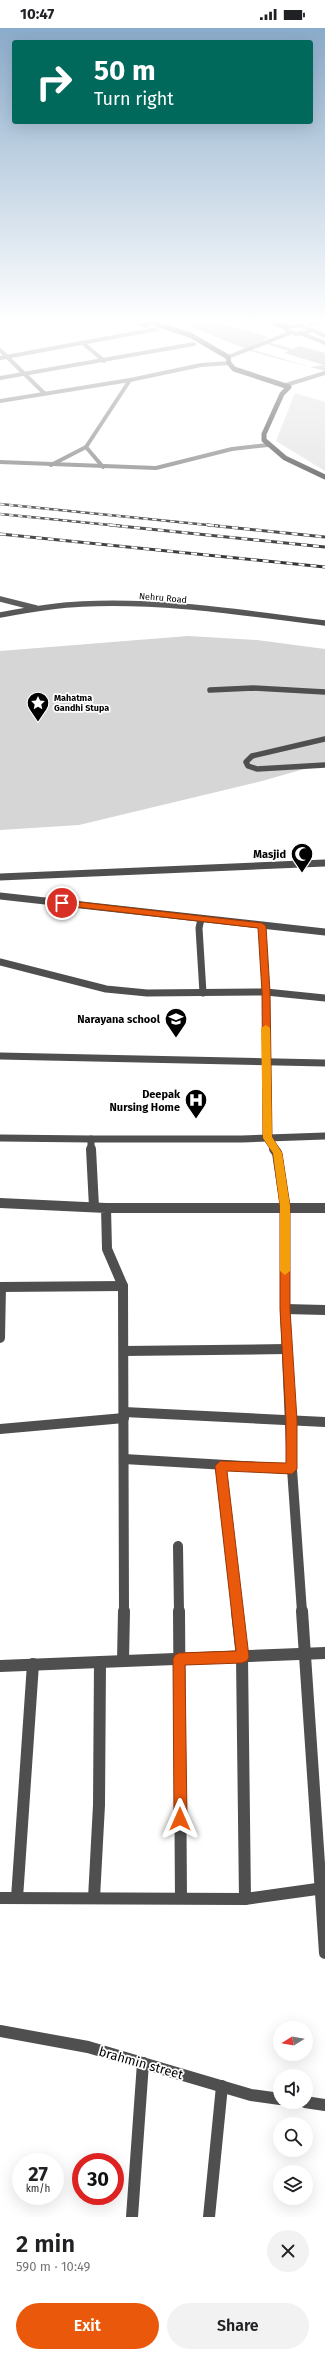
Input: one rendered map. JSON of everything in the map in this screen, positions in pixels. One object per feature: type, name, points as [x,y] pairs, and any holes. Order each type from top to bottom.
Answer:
[{"type":"main road","points":[[270,421],[264,434],[264,440],[268,445],[284,458],[325,476]]},
{"type":"main road","points":[[319,474],[325,480]]},
{"type":"street","points":[[51,465],[86,447],[103,421]]},
{"type":"street","points":[[0,462],[156,468],[232,449],[268,445]]},
{"type":"street","points":[[86,447],[103,467]]},
{"type":"street","points":[[0,599],[22,603],[36,608]]},
{"type":"street","name":"Nehru Road","points":[[0,615],[36,608],[79,603],[144,603],[325,623]]},
{"type":"street","points":[[210,690],[252,688],[325,692]]},
{"type":"street","points":[[325,739],[252,756],[246,762],[248,766],[256,769],[325,765]]},
{"type":"street","points":[[0,877],[325,863]]},
{"type":"street","points":[[0,896],[325,932]]},
{"type":"street","points":[[201,919],[198,928],[203,993]]},
{"type":"street","points":[[262,926],[266,992],[267,1138],[278,1153],[285,1206],[285,1309],[292,1469],[322,1888],[325,1953]]},
{"type":"street","points":[[0,962],[106,989],[147,993],[266,992],[325,998]]},
{"type":"street","points":[[0,1056],[325,1064]]},
{"type":"street","points":[[0,1138],[90,1140],[325,1136]]},
{"type":"street","points":[[90,1140],[94,1207]]},
{"type":"street","points":[[0,1203],[106,1208],[285,1206],[325,1208]]},
{"type":"street","points":[[106,1208],[107,1249],[123,1286],[124,1459],[126,1496],[123,1661]]},
{"type":"street","points":[[0,1338],[1,1287],[123,1286]]},
{"type":"street","points":[[285,1309],[325,1310]]},
{"type":"street","points":[[124,1351],[287,1349]]},
{"type":"street","points":[[0,1429],[124,1415],[325,1422]]},
{"type":"street","points":[[124,1459],[220,1466],[292,1469]]},
{"type":"street","points":[[220,1466],[242,1657],[245,1899]]},
{"type":"street","points":[[178,1546],[181,1898]]},
{"type":"street","points":[[0,1666],[242,1657],[325,1652]]},
{"type":"street","points":[[94,1898],[99,1805],[100,1662]]},
{"type":"street","points":[[17,1898],[33,1664]]},
{"type":"street","points":[[0,1898],[245,1899],[322,1888]]},
{"type":"street","name":"brahmin street","points":[[0,2031],[88,2047],[251,2095],[273,2098]]},
{"type":"street","points":[[132,2217],[143,2063]]},
{"type":"street","points":[[209,2217],[222,2086]]},
{"type":"street","points":[[313,2103],[325,2104]]},
{"type":"shaded area","points":[[284,421],[325,421],[325,471],[276,441]]},
{"type":"shaded area","points":[[188,636],[257,640],[325,649],[325,763],[262,781],[79,825],[0,830],[0,651]]},
{"type":"railway","points":[[0,504],[218,526]]},
{"type":"railway","points":[[0,514],[110,525]]},
{"type":"railway","points":[[110,525],[120,526]]},
{"type":"railway","points":[[110,525],[325,547]]},
{"type":"railway","points":[[208,525],[325,537]]},
{"type":"railway","points":[[0,534],[325,567]]},
{"type":"slow traffic","points":[[266,1028],[267,1138],[278,1153],[285,1206],[285,1271]]},
{"type":"place","name":"Mahatma Gandhi Stupa","points":[[38,722]]},
{"type":"place","name":"Masjid","points":[[302,874]]},
{"type":"place","name":"Narayana school","points":[[176,1038]]},
{"type":"place","name":"Deepak Nursing Home","points":[[196,1120]]},
{"type":"route","points":[[62,903],[262,926],[266,992],[267,1138],[278,1153],[285,1206],[285,1309],[292,1469],[220,1466],[242,1657],[179,1659],[180,1819]]}]
